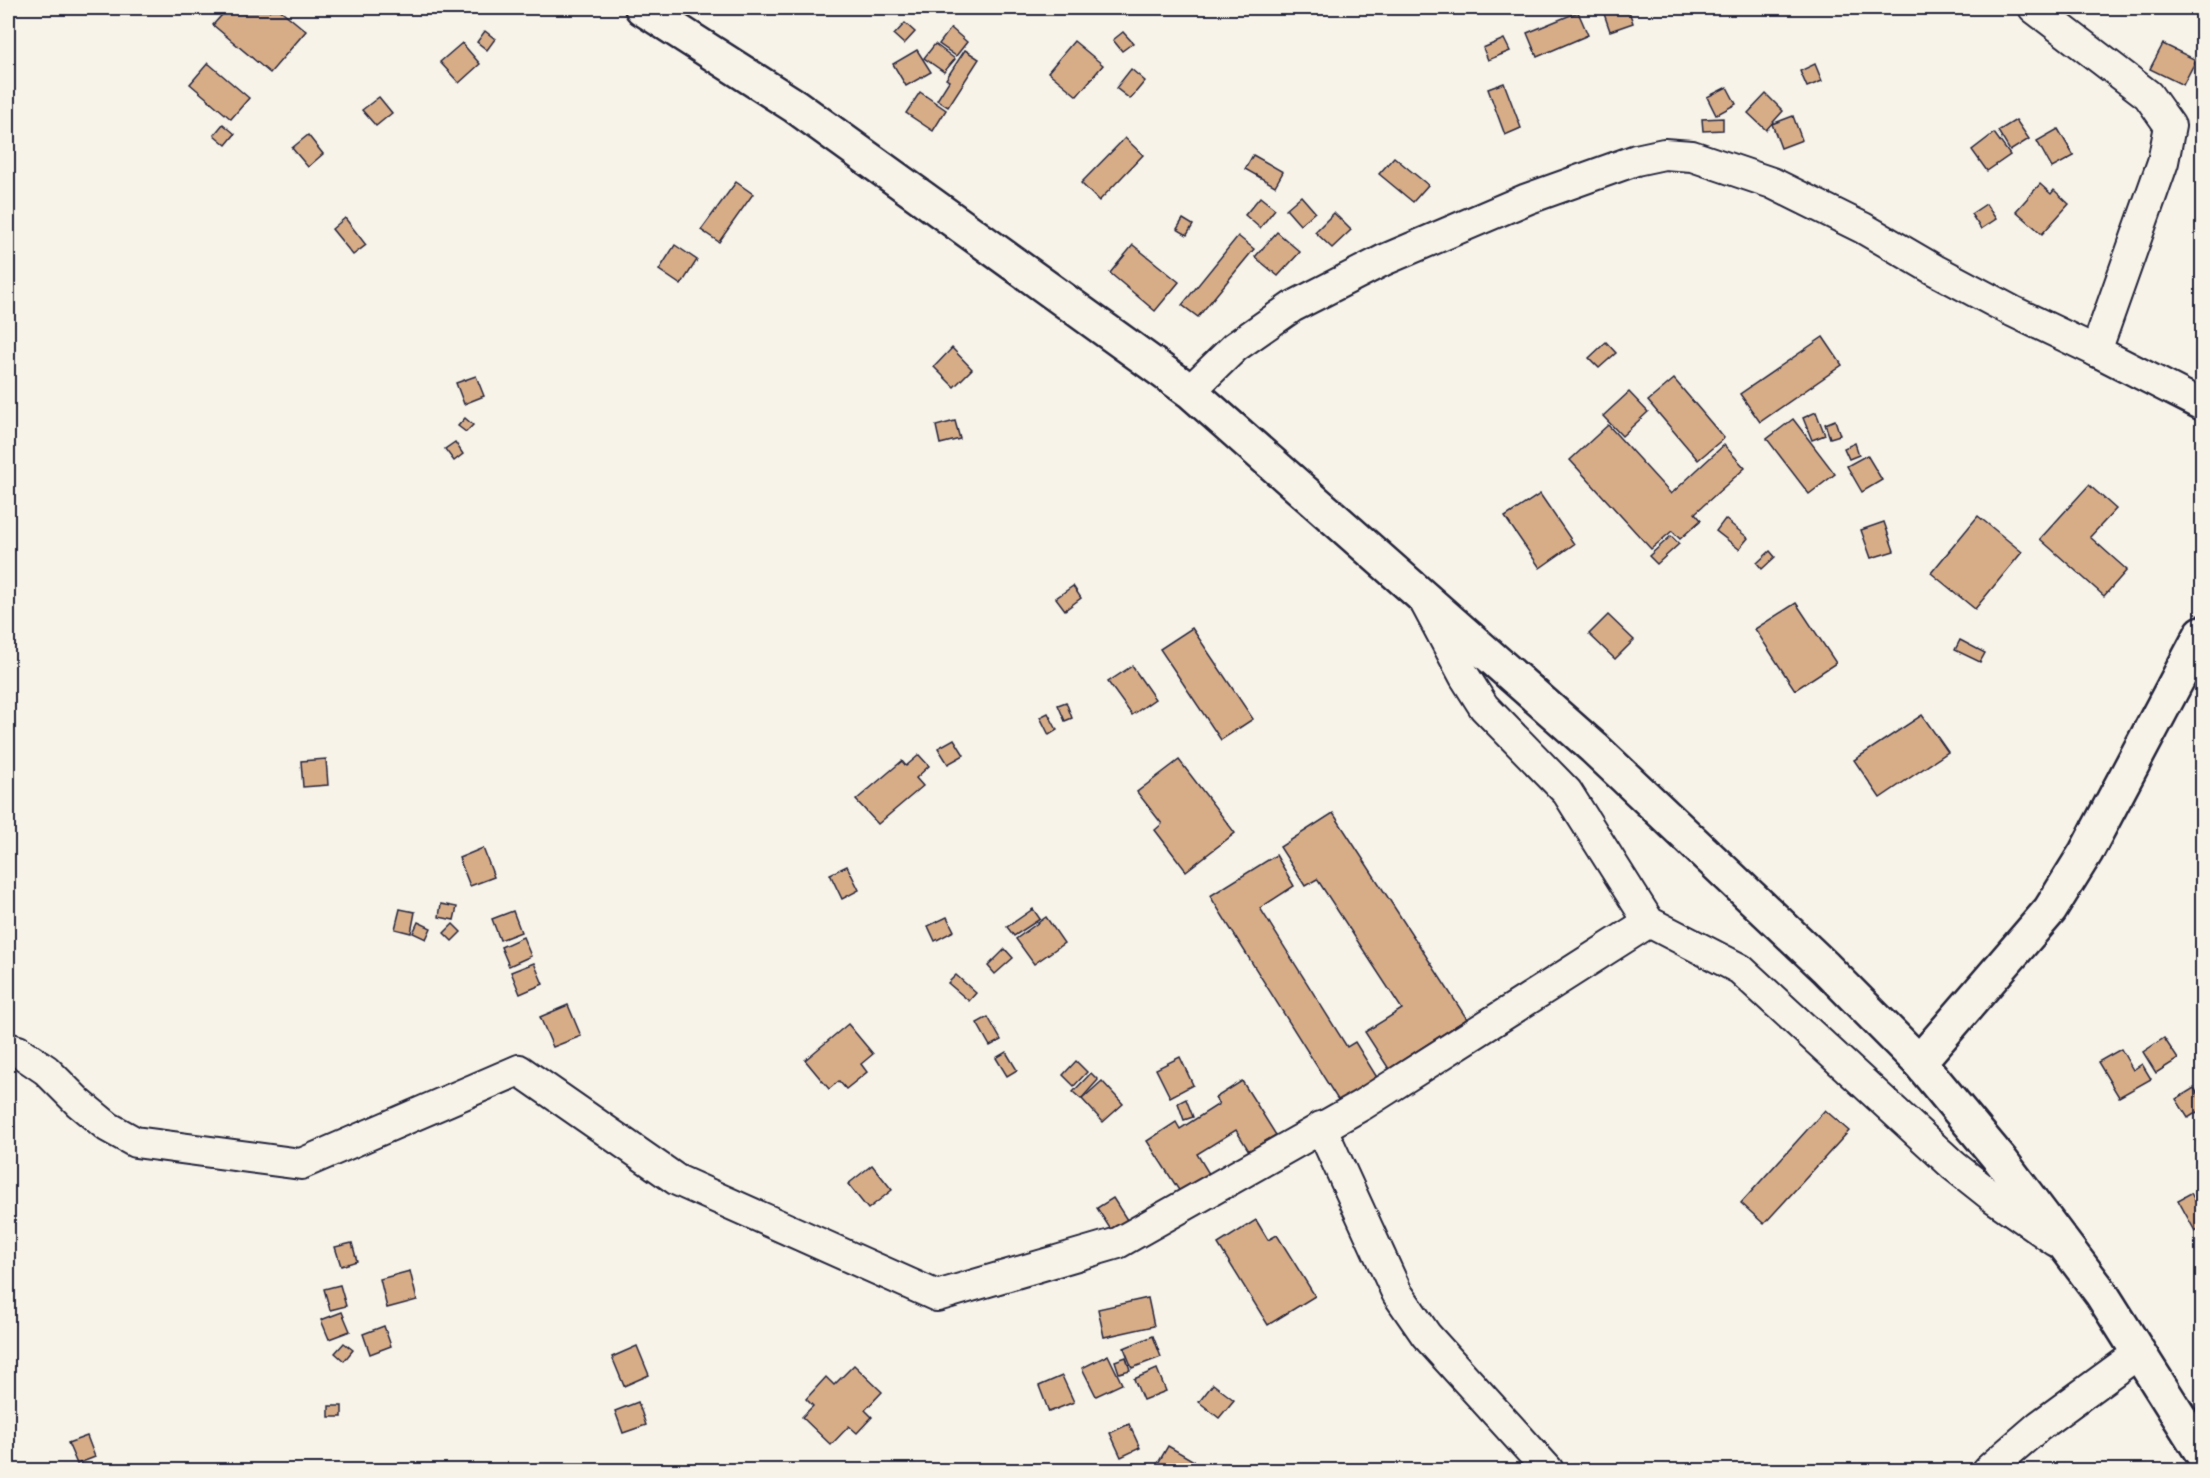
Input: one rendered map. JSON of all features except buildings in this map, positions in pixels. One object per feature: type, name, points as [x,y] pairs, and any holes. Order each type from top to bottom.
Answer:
[{"type":"main road","points":[[642,8],[795,106],[1190,391],[1594,748],[1825,967],[1919,1062],[2002,1162],[2068,1249],[2198,1433]]},
{"type":"main road","points":[[1919,1062],[2050,910],[2086,852],[2202,633]]},
{"type":"street","points":[[2034,8],[2148,95],[2170,126],[2163,162],[2096,351]]},
{"type":"street","points":[[1190,391],[1235,347],[1292,307],[1384,260],[1527,199],[1636,160],[1664,154],[1692,156],[1772,183],[1863,228],[2012,311],[2202,405]]},
{"type":"street","points":[[1422,597],[1465,677],[1484,707],[1567,792],[1649,922],[1740,969],[1954,1166],[1993,1197],[2068,1249]]},
{"type":"street","points":[[8,1048],[18,1051],[46,1070],[79,1103],[108,1127],[135,1142],[301,1164],[519,1070],[677,1180],[937,1296],[1118,1244],[1362,1105],[1649,922]]},
{"type":"street","points":[[1321,1127],[1397,1293],[1426,1335],[1548,1470]]},
{"type":"street","points":[[1988,1470],[2039,1425],[2140,1352]]}]
